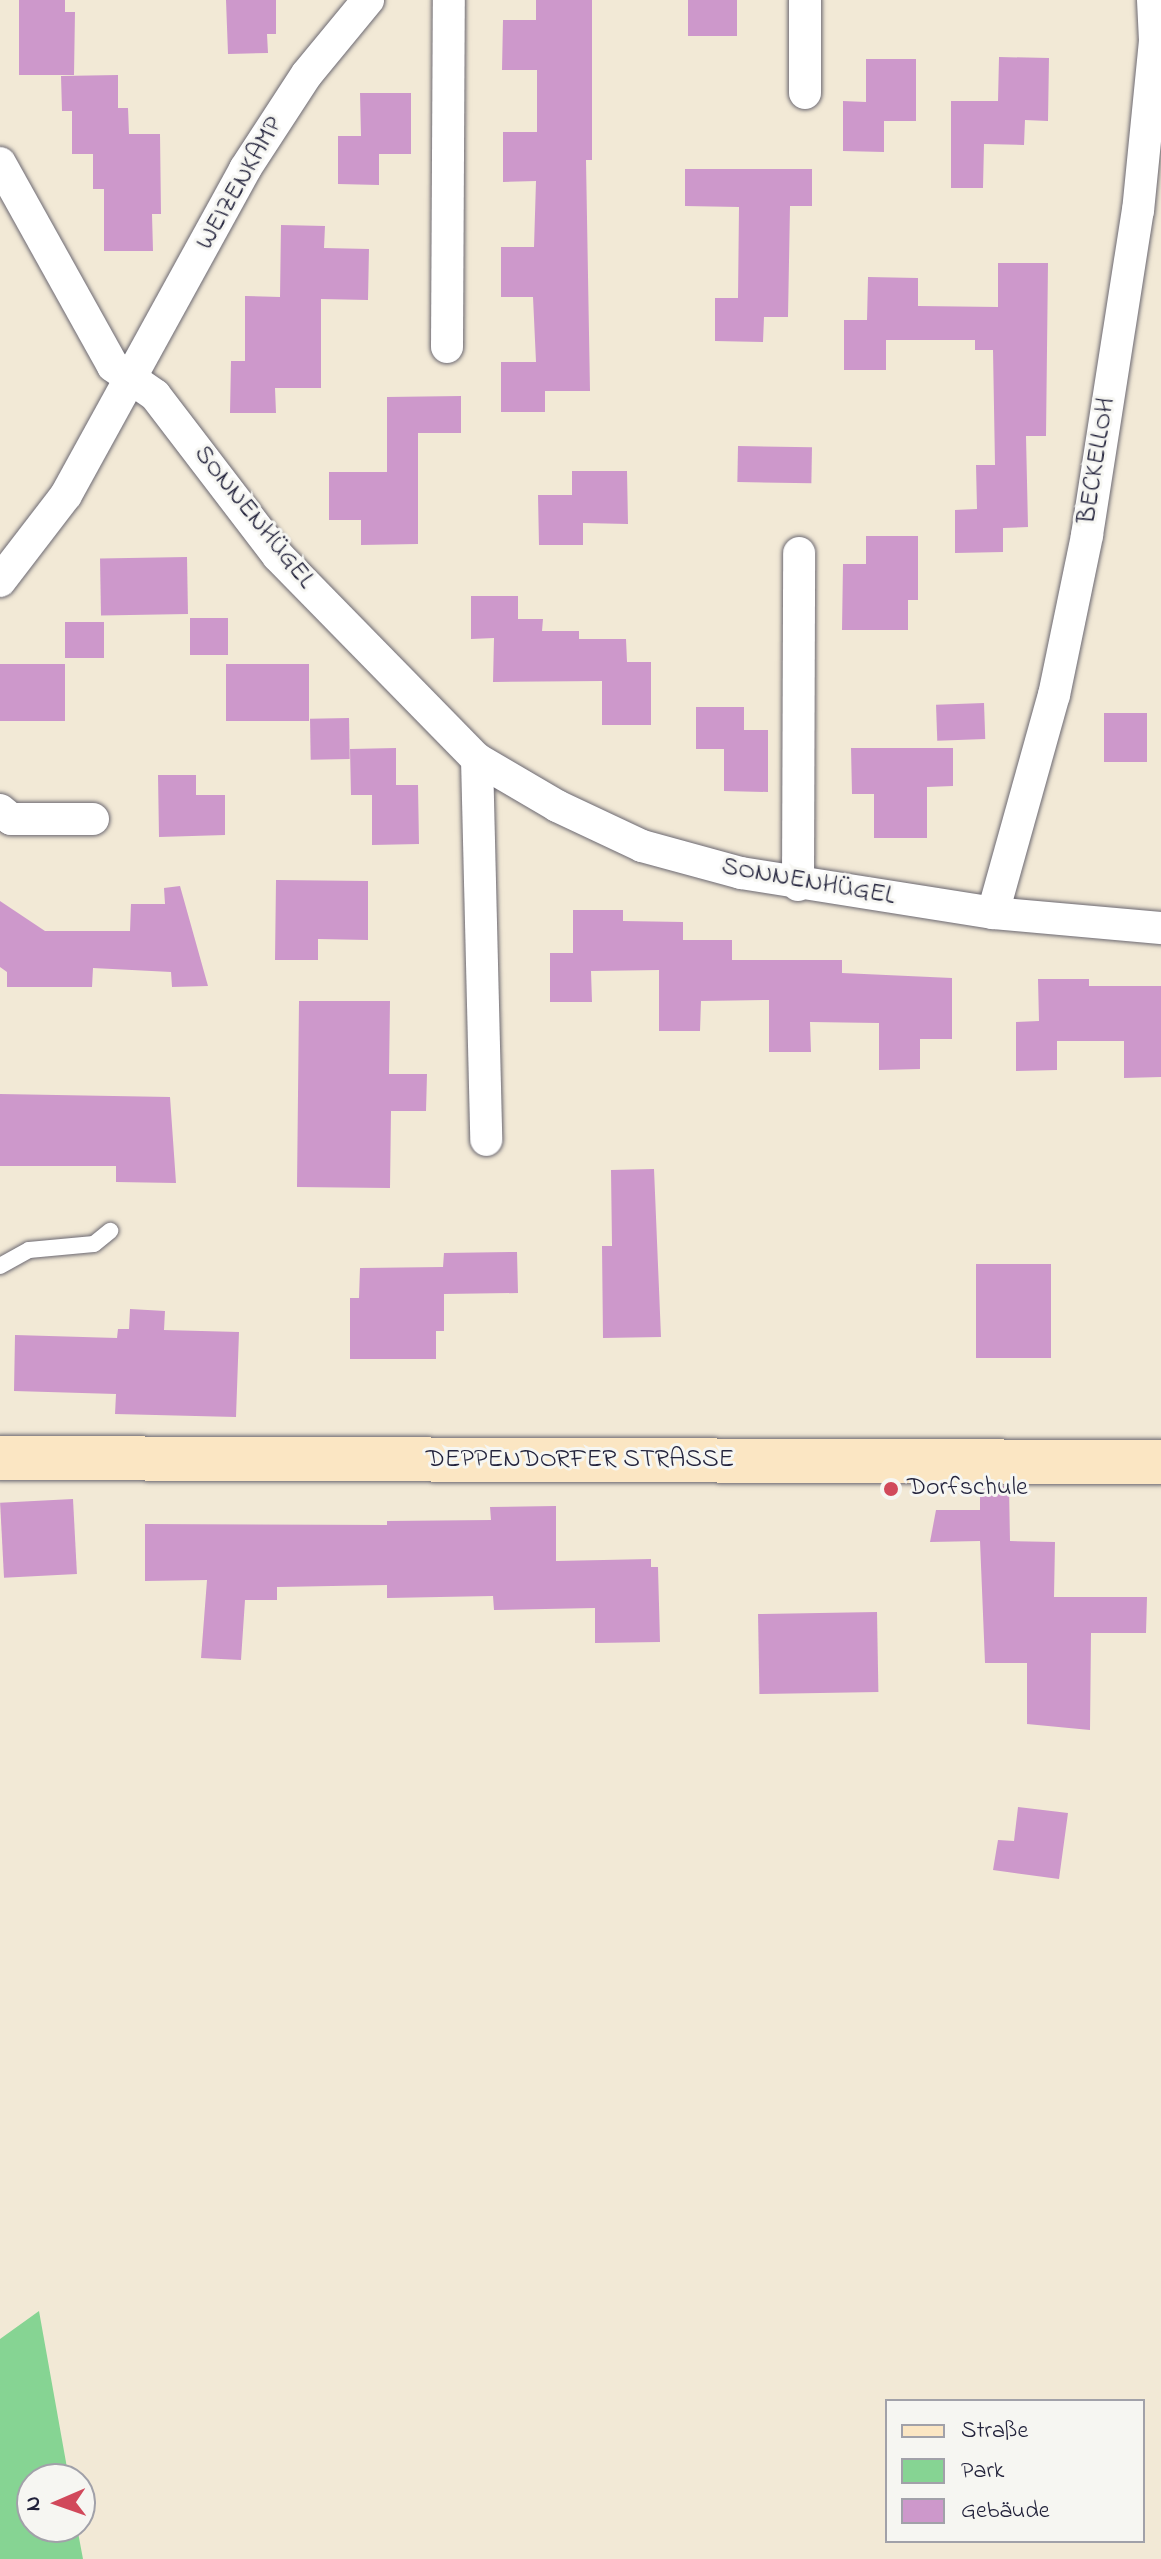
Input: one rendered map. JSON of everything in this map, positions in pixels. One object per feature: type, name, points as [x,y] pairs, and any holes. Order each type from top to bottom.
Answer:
[{"type":"street","name":"WEIZENKAMP","points":[[0,581],[66,495],[133,380],[245,169],[307,74],[368,0]]},
{"type":"street","points":[[447,347],[449,0]]},
{"type":"street","points":[[805,0],[805,93]]},
{"type":"street","name":"BECKELLOH","points":[[993,913],[1054,695],[1087,535],[1138,211],[1155,41],[1153,0]]},
{"type":"street","points":[[0,163],[113,366],[133,380]]},
{"type":"street","name":"SONNENHÜGEL","points":[[133,380],[155,395],[278,556],[477,759],[557,806],[642,846],[798,885],[993,913],[1161,928]]},
{"type":"street","points":[[798,885],[799,553]]},
{"type":"street","points":[[477,759],[486,1140]]},
{"type":"street","points":[[0,810],[11,819],[93,819]]},
{"type":"street","name":"DEPPENDORFER STRASSE","points":[[0,1458],[1161,1462]]},
{"type":"lane","points":[[0,1266],[29,1250],[94,1244],[110,1231]]},
{"type":"green space","points":[[39,2311],[66,2463],[16,2463],[16,2543],[80,2543],[83,2559],[0,2559],[0,2339]]},
{"type":"building","points":[[19,0],[65,0],[65,12],[75,12],[74,75],[19,75]]},
{"type":"building","points":[[226,0],[276,0],[276,34],[267,34],[268,53],[228,54]]},
{"type":"building","points":[[536,0],[592,0],[592,160],[586,160],[590,391],[545,391],[545,412],[501,412],[501,362],[536,362],[533,297],[501,297],[501,247],[534,247],[536,181],[503,182],[503,132],[537,132],[537,70],[502,70],[503,20],[536,20]]},
{"type":"building","points":[[688,0],[737,0],[737,36],[688,36]]},
{"type":"building","points":[[999,57],[1049,58],[1048,121],[1025,120],[1024,145],[984,144],[983,188],[951,188],[951,101],[998,101]]},
{"type":"building","points":[[866,59],[916,59],[916,121],[884,121],[884,152],[843,151],[843,101],[866,102]]},
{"type":"building","points":[[118,75],[118,108],[128,108],[129,134],[160,134],[161,214],[152,214],[153,251],[104,251],[104,189],[93,189],[93,154],[72,154],[72,111],[62,111],[61,76]]},
{"type":"building","points":[[360,93],[411,93],[411,154],[379,154],[379,185],[338,184],[338,136],[361,136]]},
{"type":"building","points":[[685,169],[812,169],[812,206],[790,206],[788,317],[764,317],[763,342],[715,341],[715,298],[738,298],[739,207],[685,206]]},
{"type":"building","points":[[281,225],[325,226],[324,248],[369,249],[368,300],[321,299],[321,388],[275,388],[276,413],[230,413],[231,361],[245,361],[245,296],[280,297]]},
{"type":"building","points":[[998,263],[1048,263],[1046,436],[1026,436],[1028,527],[1003,528],[1003,552],[955,553],[955,510],[977,509],[976,465],[995,465],[993,350],[975,350],[975,340],[886,340],[886,370],[844,370],[844,320],[867,320],[868,277],[918,278],[918,306],[998,307]]},
{"type":"building","points":[[461,396],[461,433],[418,433],[418,544],[361,545],[361,520],[329,520],[329,472],[387,472],[387,397]]},
{"type":"building","points":[[738,446],[812,447],[811,483],[737,482]]},
{"type":"building","points":[[572,471],[627,471],[628,524],[583,523],[583,545],[539,545],[538,495],[572,495]]},
{"type":"building","points":[[866,536],[918,536],[918,600],[908,600],[908,630],[842,630],[843,564],[866,564]]},
{"type":"building","points":[[187,557],[188,614],[101,616],[100,559]]},
{"type":"building","points":[[471,596],[518,596],[518,619],[543,619],[542,631],[579,631],[579,639],[626,639],[627,662],[651,662],[651,725],[602,725],[602,681],[493,682],[494,638],[471,639]]},
{"type":"building","points":[[190,618],[228,618],[228,655],[190,655]]},
{"type":"building","points":[[65,622],[104,622],[104,658],[65,658]]},
{"type":"building","points":[[0,664],[65,664],[65,721],[0,721]]},
{"type":"building","points":[[226,664],[309,664],[309,721],[226,721]]},
{"type":"building","points":[[984,703],[985,739],[937,741],[936,705]]},
{"type":"building","points":[[696,707],[744,707],[744,730],[768,730],[768,792],[724,791],[724,749],[696,749]]},
{"type":"building","points":[[1104,713],[1147,713],[1147,762],[1104,762]]},
{"type":"building","points":[[349,718],[350,759],[311,760],[310,719]]},
{"type":"building","points":[[396,748],[396,785],[418,785],[419,844],[372,845],[372,795],[351,795],[350,749]]},
{"type":"building","points":[[851,748],[953,748],[953,786],[927,787],[927,838],[874,838],[874,794],[852,794]]},
{"type":"building","points":[[158,775],[196,775],[196,795],[225,795],[225,835],[159,837]]},
{"type":"building","points":[[276,880],[368,881],[368,940],[318,939],[318,960],[275,960]]},
{"type":"building","points":[[180,886],[208,986],[172,987],[171,972],[93,968],[92,987],[7,987],[7,972],[0,967],[0,901],[45,931],[130,931],[131,904],[165,904],[164,888]]},
{"type":"building","points":[[573,910],[623,910],[623,921],[683,922],[683,940],[732,940],[732,960],[842,960],[842,973],[952,978],[952,1039],[920,1039],[920,1069],[879,1070],[879,1023],[810,1022],[811,1052],[769,1052],[769,1000],[701,1001],[700,1031],[659,1031],[659,970],[591,971],[592,1002],[550,1002],[550,953],[573,953]]},
{"type":"building","points":[[1038,979],[1089,979],[1089,986],[1161,986],[1161,1077],[1124,1078],[1124,1041],[1057,1041],[1057,1070],[1016,1071],[1016,1022],[1039,1021]]},
{"type":"building","points":[[299,1001],[390,1001],[389,1074],[427,1074],[426,1111],[391,1111],[390,1188],[297,1187]]},
{"type":"building","points":[[0,1094],[170,1097],[176,1183],[116,1182],[116,1166],[0,1166]]},
{"type":"building","points":[[654,1169],[661,1337],[603,1338],[602,1246],[612,1246],[611,1170]]},
{"type":"building","points":[[517,1252],[518,1293],[444,1294],[444,1331],[436,1331],[436,1359],[350,1359],[350,1298],[359,1298],[360,1268],[443,1267],[444,1253]]},
{"type":"building","points":[[976,1264],[1051,1264],[1051,1358],[976,1358]]},
{"type":"building","points":[[130,1309],[165,1311],[164,1330],[239,1332],[236,1417],[115,1414],[116,1394],[14,1391],[15,1335],[117,1338],[118,1329],[129,1329]]},
{"type":"building","points":[[980,1486],[1009,1486],[1010,1541],[1055,1542],[1054,1597],[1147,1597],[1146,1633],[1091,1633],[1090,1730],[1027,1724],[1027,1663],[985,1663],[980,1541],[930,1542],[936,1510],[980,1510]]},
{"type":"building","points":[[73,1499],[77,1574],[4,1578],[0,1503]]},
{"type":"building","points":[[556,1506],[556,1561],[651,1559],[651,1567],[658,1567],[660,1642],[595,1643],[595,1608],[494,1610],[493,1596],[387,1598],[387,1585],[277,1587],[277,1600],[245,1600],[241,1660],[201,1658],[207,1580],[145,1581],[145,1524],[387,1525],[387,1521],[491,1520],[490,1507]]},
{"type":"building","points":[[877,1612],[878,1692],[759,1694],[758,1614]]},
{"type":"building","points":[[1018,1807],[1068,1813],[1059,1879],[993,1870],[998,1840],[1014,1841]]},
{"type":"place","name":"Dorfschule","points":[[891,1489]]}]
